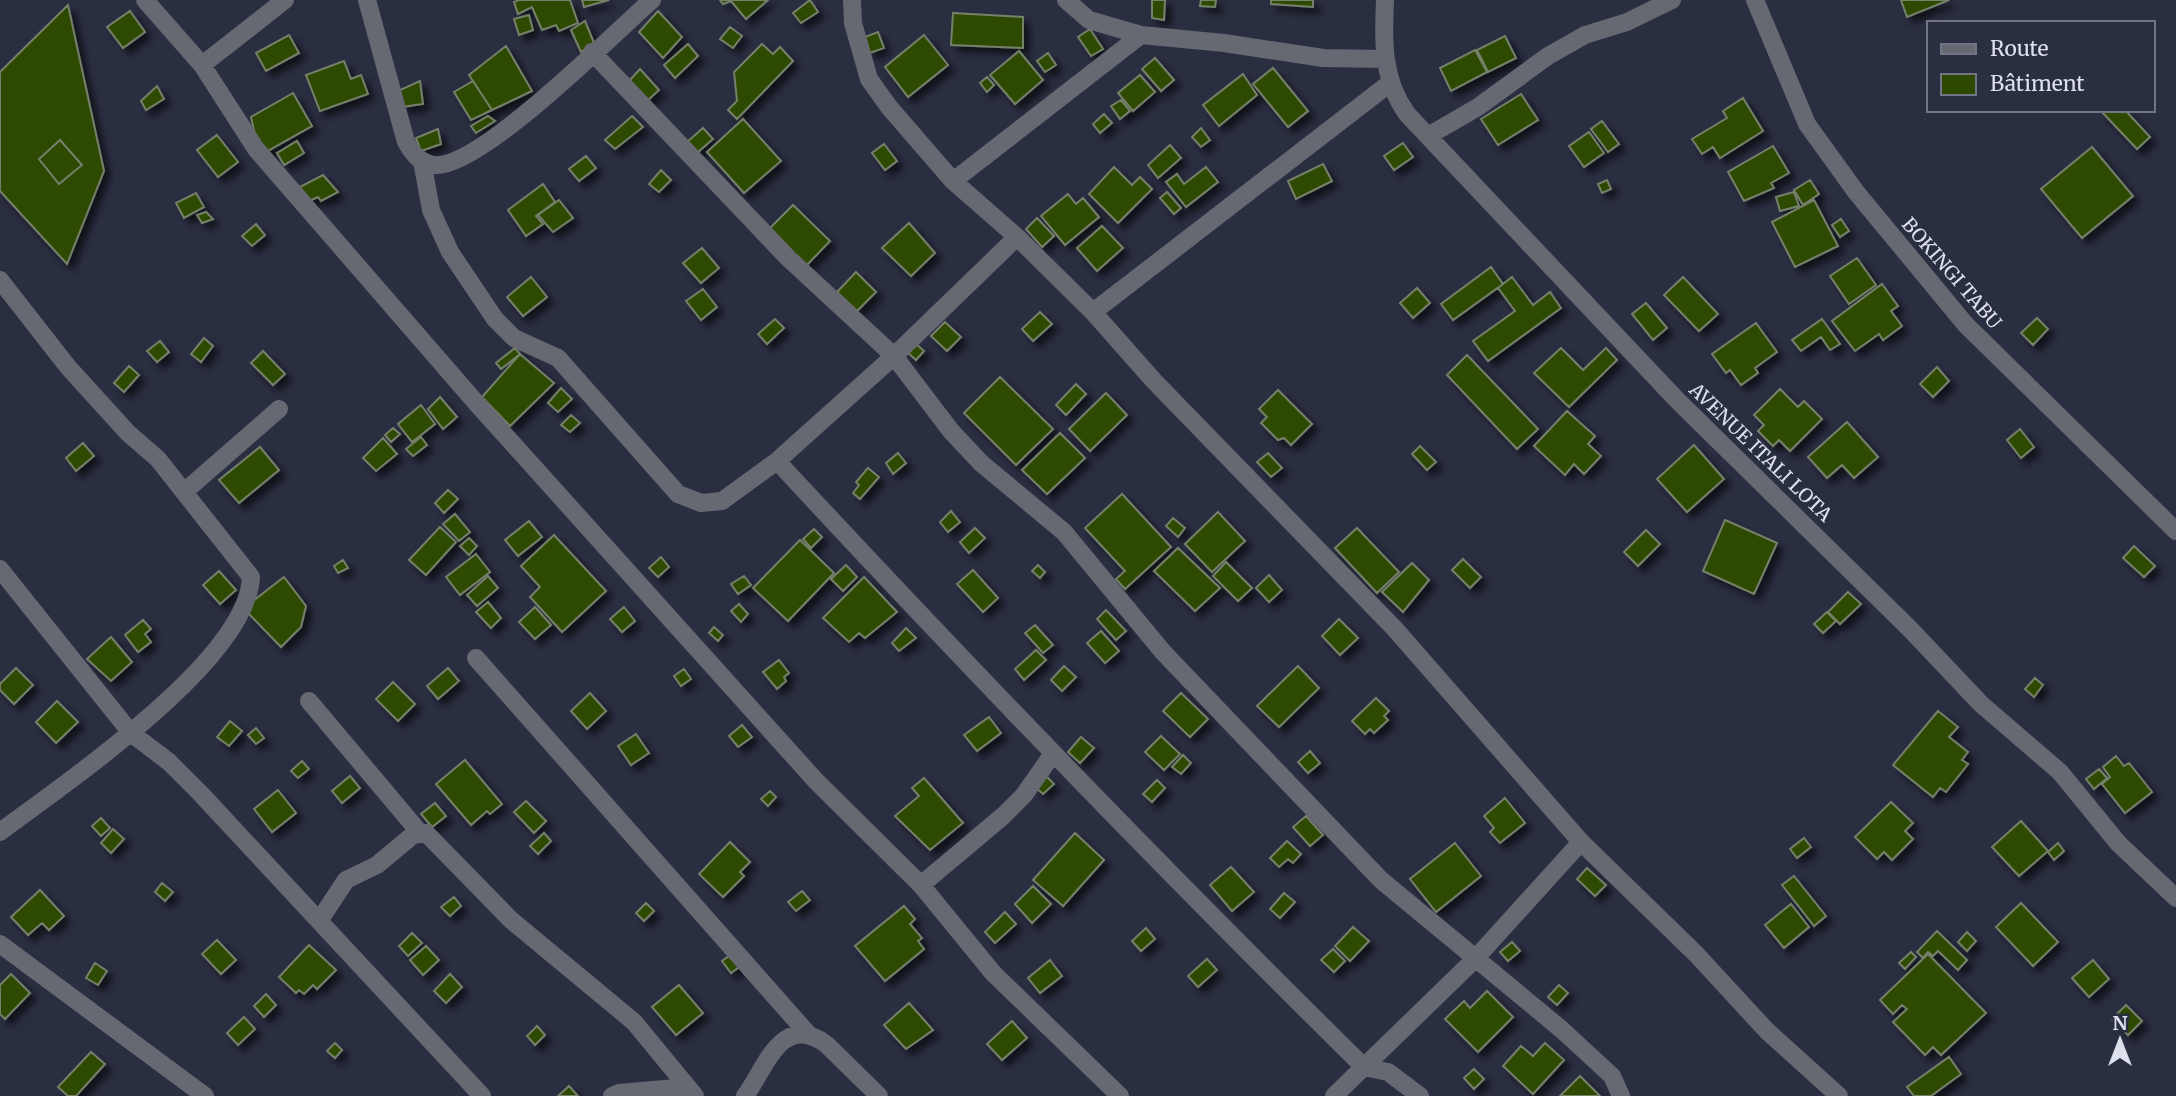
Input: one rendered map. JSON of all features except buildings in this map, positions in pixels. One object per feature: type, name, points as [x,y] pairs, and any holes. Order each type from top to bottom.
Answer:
[{"type":"street","points":[[145,0],[202,65],[256,149],[478,405],[816,781],[921,885],[993,973],[1120,1096]]},
{"type":"street","points":[[202,65],[285,0]]},
{"type":"street","points":[[367,0],[406,142],[413,154],[422,161],[444,164],[464,155],[546,99],[592,52],[652,0]]},
{"type":"street","points":[[852,0],[853,23],[869,79],[889,107],[953,181],[1017,237],[1093,312],[1154,381],[1395,629],[1581,842],[1696,954],[1767,1031],[1839,1096]]},
{"type":"street","points":[[1066,0],[1089,20],[1141,35],[1224,43],[1323,58],[1385,59]]},
{"type":"street","points":[[1089,20],[1090,0]]},
{"type":"street","name":"AVENUE ITALI LOTA","points":[[1385,0],[1385,59],[1390,83],[1407,114],[1677,400],[1901,619],[1981,705],[2060,772],[2119,843],[2176,898]]},
{"type":"street","points":[[1428,136],[1478,107],[1548,56],[1585,35],[1626,22],[1672,0]]},
{"type":"street","name":"BOKINGI TABU","points":[[1755,0],[1807,124],[1856,192],[1966,325],[2176,531]]},
{"type":"street","points":[[953,181],[1141,35]]},
{"type":"street","points":[[592,52],[788,258],[894,356],[967,449],[1063,532],[1163,652],[1381,880],[1474,960],[1561,1029],[1612,1076],[1621,1096]]},
{"type":"street","points":[[1093,312],[1390,83]]},
{"type":"street","points":[[422,161],[431,210],[450,252],[495,319],[514,338],[558,358],[678,494],[701,503],[722,501],[777,461],[894,356],[1017,237]]},
{"type":"street","points":[[0,279],[68,367],[128,433],[158,459],[251,577],[251,587],[215,654],[131,733],[0,832]]},
{"type":"street","points":[[184,492],[279,409]]},
{"type":"street","points":[[777,461],[1052,755],[1363,1066],[1388,1072],[1420,1096]]},
{"type":"street","points":[[0,569],[131,733],[170,762],[201,794],[482,1096]]},
{"type":"street","points":[[476,658],[809,1035],[825,1044],[879,1096]]},
{"type":"street","points":[[309,701],[420,833],[433,838],[479,890],[625,1014],[691,1092]]},
{"type":"street","points":[[921,885],[1003,816],[1024,795],[1052,755]]},
{"type":"street","points":[[319,921],[346,880],[377,865],[420,833]]},
{"type":"street","points":[[1334,1096],[1474,960],[1581,842]]},
{"type":"street","points":[[0,944],[205,1096]]},
{"type":"street","points":[[745,1096],[779,1043],[793,1036],[809,1035]]},
{"type":"street","points":[[612,1096],[620,1093],[691,1092]]}]
